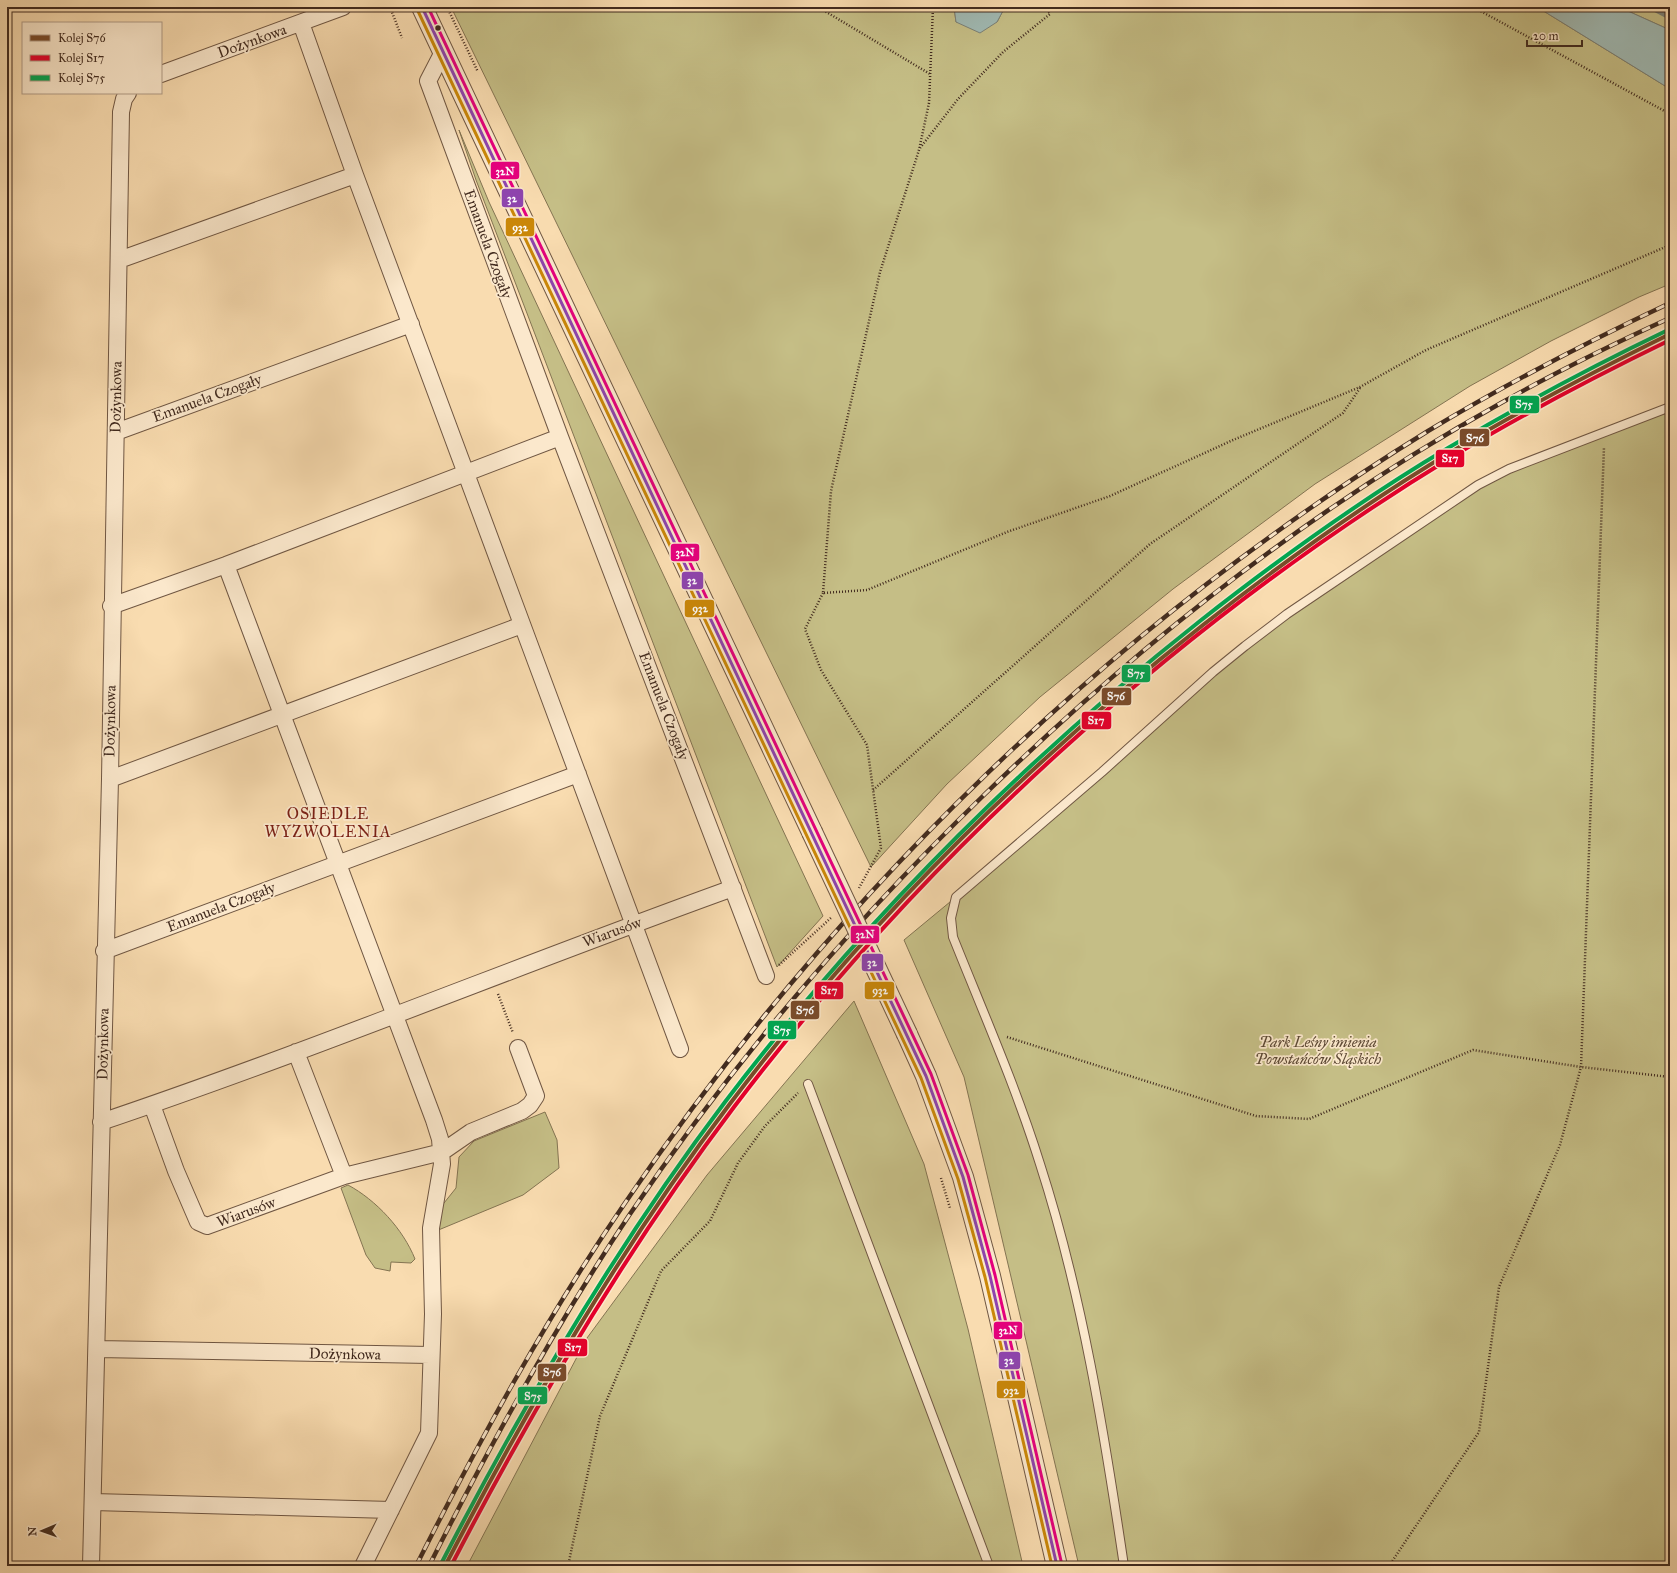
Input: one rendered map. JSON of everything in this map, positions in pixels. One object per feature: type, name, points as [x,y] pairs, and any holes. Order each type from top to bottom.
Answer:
[{"type":"street","name":"Dożynkowa","points":[[162,74],[343,7]]},
{"type":"street","points":[[422,7],[926,1076],[963,1177],[990,1276],[1057,1566]]},
{"type":"street","points":[[301,23],[355,175],[465,473],[680,1049]]},
{"type":"street","name":"Emanuela Czogały","points":[[443,52],[428,81],[560,437],[766,976]]},
{"type":"street","name":"Dożynkowa","points":[[92,1566],[104,951],[110,779],[111,606],[116,432],[121,112],[124,99],[127,94]]},
{"type":"street","points":[[119,260],[355,175]]},
{"type":"street","name":"Emanuela Czogały","points":[[116,432],[411,324]]},
{"type":"street","points":[[111,606],[226,565],[560,437]]},
{"type":"street","points":[[226,565],[434,1120],[442,1152],[442,1170],[431,1228],[433,1314],[430,1355],[428,1433],[363,1566]]},
{"type":"street","points":[[110,779],[522,625]]},
{"type":"street","name":"Emanuela Czogały","points":[[104,951],[578,774]]},
{"type":"street","name":"Wiarusów","points":[[101,1122],[152,1105],[296,1052],[492,977],[733,888]]},
{"type":"street","name":"Wiarusów","points":[[152,1105],[188,1200],[198,1222],[207,1226],[344,1176],[442,1152],[471,1132],[522,1112],[530,1105],[536,1096],[518,1048]]},
{"type":"street","points":[[296,1052],[344,1176]]},
{"type":"street","name":"Dożynkowa","points":[[97,1349],[430,1355]]},
{"type":"street","points":[[93,1502],[391,1510]]},
{"type":"lane","points":[[1124,1566],[1089,1355],[1065,1254],[1041,1165],[1017,1095],[953,937],[951,918],[956,897],[1102,772],[1213,672],[1287,614],[1478,485],[1509,469],[1670,407]]},
{"type":"lane","points":[[808,1084],[989,1566]]},
{"type":"path","points":[[390,7],[402,38]]},
{"type":"path","points":[[447,7],[478,72]]},
{"type":"path","points":[[818,7],[930,74]]},
{"type":"path","points":[[933,7],[929,103],[919,150],[880,272],[831,491],[824,593],[805,629],[821,670],[867,745],[873,790],[1150,544],[1343,413],[1360,387]]},
{"type":"path","points":[[919,150],[958,99],[1003,52],[1050,14],[1046,7]]},
{"type":"path","points":[[1473,7],[1670,114]]},
{"type":"path","points":[[824,593],[867,590],[1007,532],[1110,496],[1233,440],[1360,387],[1426,350],[1670,245]]},
{"type":"path","points":[[1389,1566],[1479,1432],[1499,1287],[1560,1145],[1582,1067],[1604,432]]},
{"type":"path","points":[[492,977],[518,1048]]},
{"type":"path","points":[[991,1032],[1256,1116],[1271,1117],[1309,1119],[1473,1050],[1582,1067],[1670,1077]]},
{"type":"path","points":[[568,1566],[600,1416],[661,1271],[710,1221],[738,1162],[765,1126],[808,1084]]},
{"type":"path","points":[[941,1176],[952,1214]]},
{"type":"green space","points":[[451,7],[954,7],[956,22],[997,22],[1005,7],[1537,7],[1670,89],[1670,284],[1639,297],[1551,341],[1470,386],[1315,484],[1173,589],[1040,697],[947,784],[871,867]]},
{"type":"green space","points":[[1619,7],[1670,7],[1670,30]]},
{"type":"green space","points":[[459,130],[489,202],[823,916],[777,967],[476,180]]},
{"type":"green space","name":"Park Leśny imienia Powstańców Śląskich","points":[[1670,407],[1670,1566],[1079,1566],[964,1077],[904,940],[956,897],[1245,646],[1478,485]]},
{"type":"green space","points":[[854,1001],[924,1164],[968,1329],[1023,1566],[467,1566],[587,1338],[707,1175]]},
{"type":"green space","points":[[545,1112],[557,1140],[559,1168],[523,1195],[436,1231],[440,1208],[456,1188],[459,1157],[474,1141]]},
{"type":"green space","points":[[348,1185],[369,1199],[388,1216],[410,1248],[415,1259],[411,1263],[391,1262],[390,1271],[375,1268],[366,1255],[341,1188]]},
{"type":"water","points":[[954,7],[1005,7],[997,22],[980,33],[956,22]]},
{"type":"water","points":[[1537,7],[1619,7],[1670,30],[1670,89]]},
{"type":"waterway","points":[[1651,7],[1670,17]]},
{"type":"railway","points":[[416,1566],[464,1473],[541,1335],[596,1246],[625,1203],[707,1089],[794,980],[888,875],[986,775],[1090,680],[1198,591],[1311,508],[1428,431],[1487,397],[1578,348],[1670,303]]},
{"type":"railway","points":[[429,1566],[524,1387],[602,1256],[669,1158],[710,1102],[797,995],[888,892],[936,843],[1044,738],[1104,684],[1230,581],[1296,533],[1362,487],[1501,403],[1543,380],[1670,318]]},
{"type":"rail line","name":"S75","points":[[441,1564],[505,1444],[539,1385],[573,1327],[646,1212],[725,1102],[777,1035],[832,971],[948,846],[1008,787],[1134,674],[1200,621],[1321,530],[1384,488],[1502,416],[1557,386],[1668,330]]},
{"type":"rail line","name":"S76","points":[[445,1566],[509,1446],[543,1387],[613,1272],[650,1215],[729,1105],[781,1038],[892,911],[951,850],[1011,790],[1073,733],[1137,678],[1203,625],[1293,557],[1387,492],[1478,436],[1559,391],[1670,334]]},
{"type":"rail line","name":"S17","points":[[451,1566],[548,1388],[618,1273],[694,1162],[734,1107],[809,1013],[889,922],[974,833],[1063,749],[1156,669],[1252,593],[1351,522],[1452,457],[1506,426],[1587,382],[1670,340]]},
{"type":"transit line","name":"32","points":[[422,7],[926,1076],[963,1177],[990,1276],[1057,1566]]},
{"type":"transit line","name":"32N","points":[[428,7],[931,1074],[968,1175],[995,1275],[1062,1565]]},
{"type":"transit line","name":"932","points":[[417,9],[921,1078],[958,1179],[985,1277],[1052,1566]]},
{"type":"district","name":"OSIEDLE WYZWOLENIA","points":[[328,822]]}]
